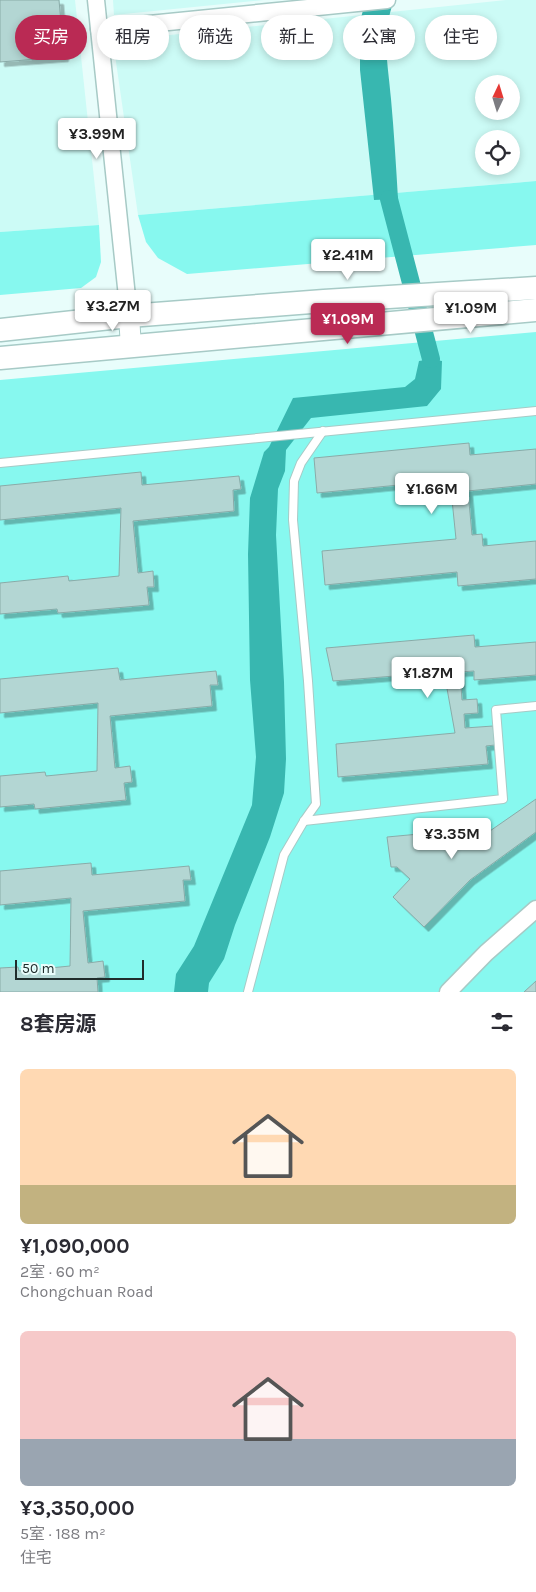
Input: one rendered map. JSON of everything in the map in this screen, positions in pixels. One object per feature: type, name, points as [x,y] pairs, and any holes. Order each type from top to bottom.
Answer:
[{"type":"main road","points":[[0,330],[129,316],[324,301],[536,288]]},
{"type":"main road","points":[[0,358],[536,310]]},
{"type":"street","points":[[96,0],[98,15]]},
{"type":"street","points":[[169,22],[387,0]]},
{"type":"street","points":[[102,60],[131,347]]},
{"type":"street","points":[[448,992],[486,953],[536,909]]},
{"type":"lane","points":[[0,463],[536,411]]},
{"type":"lane","points":[[248,992],[284,855],[316,804],[307,672],[293,520],[294,481],[301,463],[322,431]]},
{"type":"lane","points":[[304,821],[503,799],[496,710],[536,706]]},
{"type":"shaded area","points":[[0,0],[75,0],[77,15],[15,15],[15,60],[81,60],[99,225],[0,232]]},
{"type":"shaded area","points":[[113,0],[264,0],[114,15]]},
{"type":"shaded area","points":[[366,0],[394,0],[390,15],[362,15]]},
{"type":"shaded area","points":[[506,0],[536,0],[536,181],[138,215],[116,60],[169,60],[169,35],[179,34],[179,60],[251,60],[251,27],[261,26],[261,60],[333,60],[333,18],[343,17],[343,60],[415,60],[415,15],[362,15]]},
{"type":"shaded area","points":[[360,60],[388,60],[398,199],[374,200]]},
{"type":"shaded area","points":[[536,181],[536,245],[187,274],[158,258],[146,242],[138,215]]},
{"type":"shaded area","points":[[99,225],[101,262],[96,277],[81,288],[0,295],[0,232]]},
{"type":"shaded area","points":[[536,332],[536,992],[0,992],[0,380]]},
{"type":"shaded area","points":[[431,359],[442,361],[441,389],[427,406],[311,418],[286,450],[285,471],[278,489],[276,535],[284,682],[286,759],[284,793],[270,837],[235,925],[224,959],[209,983],[208,992],[174,992],[176,974],[194,946],[252,805],[256,757],[250,680],[248,554],[250,498],[264,452],[269,447],[293,398],[405,387],[415,379],[419,361]]},
{"type":"building","points":[[0,0],[59,0],[60,15],[15,15],[15,60],[26,60],[0,62]]},
{"type":"building","points":[[469,443],[470,455],[536,449],[536,484],[468,491],[472,535],[482,534],[483,546],[536,541],[536,579],[458,586],[457,572],[325,585],[322,551],[456,539],[450,480],[317,493],[314,458]]},
{"type":"building","points":[[141,472],[142,485],[239,476],[241,489],[233,490],[234,511],[133,521],[138,573],[153,571],[154,587],[147,587],[149,605],[58,613],[57,609],[0,614],[0,583],[68,576],[69,581],[119,576],[121,508],[0,520],[0,486]]},
{"type":"building","points":[[474,635],[475,647],[536,642],[536,675],[474,680],[474,671],[460,672],[462,700],[477,699],[478,713],[464,714],[465,728],[493,726],[495,745],[486,746],[488,764],[338,777],[336,744],[455,733],[444,672],[333,681],[326,648]]},
{"type":"building","points":[[118,668],[120,680],[216,671],[218,685],[210,685],[212,706],[110,716],[115,768],[130,766],[132,782],[124,783],[126,800],[35,809],[34,804],[0,807],[0,776],[45,772],[46,776],[97,771],[98,703],[0,713],[0,679]]},
{"type":"building","points":[[536,799],[536,832],[470,880],[424,927],[393,897],[410,879],[397,867],[391,867],[387,837],[462,830],[475,819],[487,833]]},
{"type":"building","points":[[91,863],[92,875],[189,866],[191,880],[183,880],[185,901],[83,911],[88,963],[103,961],[105,977],[97,978],[98,992],[0,992],[0,968],[18,967],[19,971],[70,966],[71,898],[0,905],[0,871]]},
{"type":"building","points":[[536,981],[536,992],[524,992]]},
{"type":"waterway","points":[[389,199],[431,359]]}]
